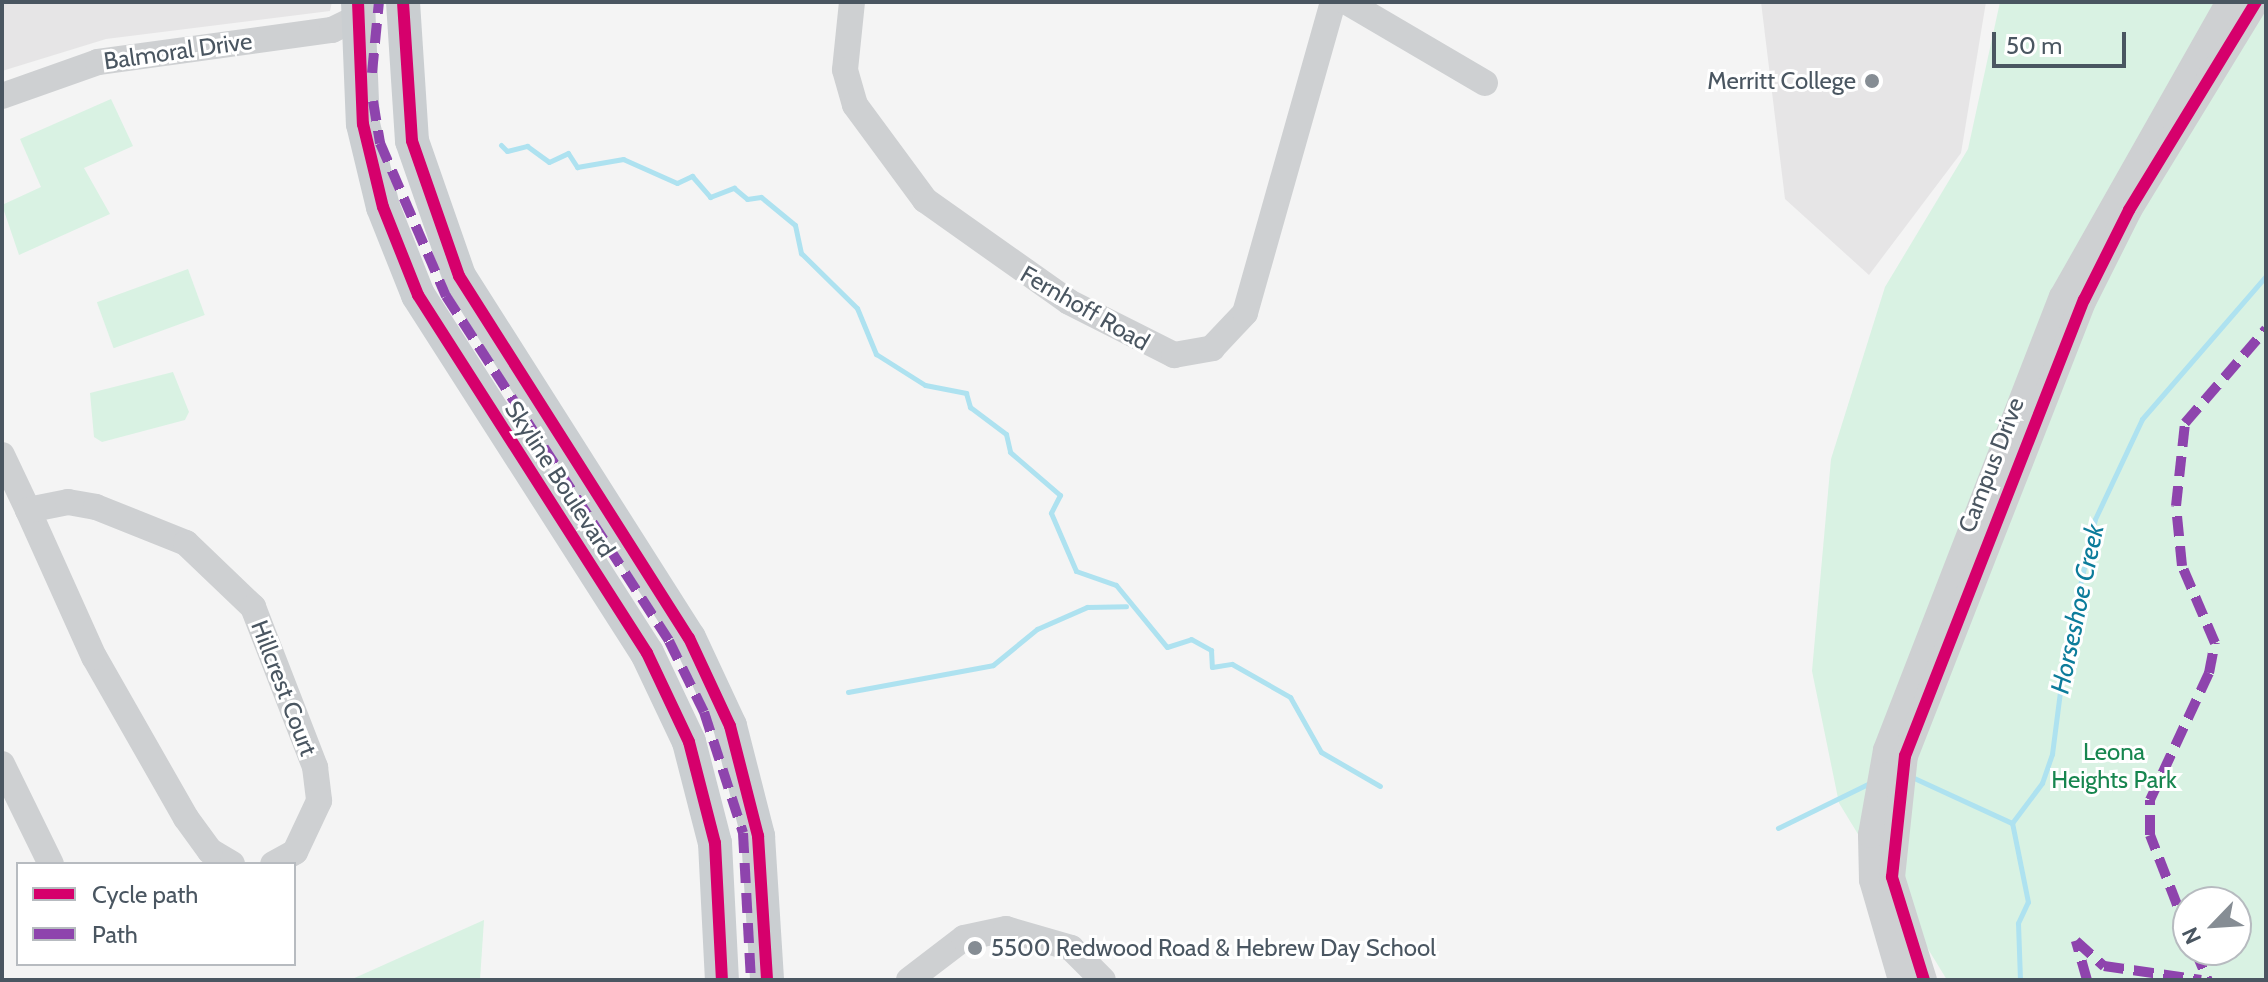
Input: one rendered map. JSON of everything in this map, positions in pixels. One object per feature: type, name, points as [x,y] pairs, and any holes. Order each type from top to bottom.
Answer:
[{"type":"main road","points":[[358,10],[402,9]]},
{"type":"main road","name":"Skyline Boulevard","points":[[402,9],[412,141],[459,276],[689,638],[730,726],[758,836],[767,980]]},
{"type":"main road","name":"Skyline Boulevard","points":[[358,10],[372,167],[418,295],[647,653],[689,742],[715,843],[722,980]]},
{"type":"street","name":"Fernhoff Road","points":[[852,2],[845,70],[855,105],[916,190],[1069,302],[1174,355],[1212,348],[1245,313],[1333,2]]},
{"type":"street","points":[[1347,2],[1485,83]]},
{"type":"street","name":"Campus Drive","points":[[1901,980],[1890,917],[1896,793],[1924,676],[2062,297],[2229,2]]},
{"type":"street","name":"Campus Drive","points":[[1924,676],[2084,300],[2129,210],[2256,2]]},
{"type":"street","name":"Balmoral Drive","points":[[2,96],[98,62],[332,30],[358,10]]},
{"type":"street","points":[[2,455],[94,657],[178,805],[210,851],[229,862]]},
{"type":"street","name":"Hillcrest Court","points":[[28,510],[68,502],[96,507],[186,543],[253,607],[315,767],[319,801],[295,852],[277,862]]},
{"type":"street","points":[[2,764],[50,862]]},
{"type":"street","name":"Campus Drive","points":[[1890,917],[1924,980]]},
{"type":"street","points":[[909,980],[964,938],[1006,929],[1071,948],[1103,980]]},
{"type":"shaded area","points":[[2,2],[332,2],[330,11],[106,39],[2,71]]},
{"type":"shaded area","name":"Merritt College","points":[[1761,2],[1986,2],[1961,153],[1869,275],[1785,199]]},
{"type":"green space","name":"Leona Heights Park","points":[[2000,2],[2266,2],[2266,980],[1947,980],[1839,803],[1812,671],[1831,459],[1885,287],[1968,149]]},
{"type":"green space","points":[[111,99],[133,146],[84,168],[110,214],[19,255],[2,205],[41,187],[20,139]]},
{"type":"green space","points":[[188,269],[205,315],[114,348],[97,302]]},
{"type":"green space","points":[[173,372],[189,412],[185,420],[102,442],[94,437],[90,393]]},
{"type":"green space","points":[[484,920],[480,980],[350,980]]},
{"type":"waterway","points":[[501,145],[507,151],[527,146],[549,162],[568,153],[577,167],[623,159],[677,183],[692,176],[710,197],[734,188],[747,199],[761,197],[795,225],[801,253],[857,308],[876,354],[925,385],[966,393],[970,407],[1006,434],[1010,452],[1060,495],[1051,513],[1076,571],[1116,585],[1167,647],[1191,639],[1211,650],[1212,667],[1232,664],[1290,697],[1321,752],[1380,786]]},
{"type":"waterway","name":"Horseshoe Creek","points":[[2020,980],[2018,923],[2028,902],[2012,823],[2042,783],[2052,754],[2065,652],[2095,519],[2142,419],[2266,276]]},
{"type":"waterway","points":[[848,692],[993,665],[1037,629],[1087,607],[1126,606]]},
{"type":"waterway","points":[[1914,778],[2012,823]]},
{"type":"waterway","points":[[1778,828],[1868,784]]},
{"type":"marked path","points":[[372,73],[379,2]]},
{"type":"marked path","points":[[373,101],[380,143],[446,296],[669,641],[704,712],[743,833],[751,980]]},
{"type":"marked path","points":[[2172,892],[2150,835],[2150,800],[2209,673],[2215,643],[2182,566],[2176,506],[2185,423],[2266,329]]},
{"type":"marked path","points":[[2087,980],[2076,941],[2104,966],[2201,980]]},
{"type":"marked path","points":[[2202,966],[2208,980]]},
{"type":"cycle path","points":[[358,2],[363,124],[383,207],[418,295],[647,653],[689,742],[715,843],[722,980]]},
{"type":"cycle path","points":[[403,2],[412,141],[459,276],[689,638],[730,726],[758,836],[767,980]]},
{"type":"cycle path","points":[[1924,980],[1892,877],[1905,756],[2084,300],[2129,210],[2256,2]]},
{"type":"place","name":"Merritt College","points":[[1872,81]]},
{"type":"place","name":"5500 Redwood Road & Hebrew Day School","points":[[975,948]]}]
